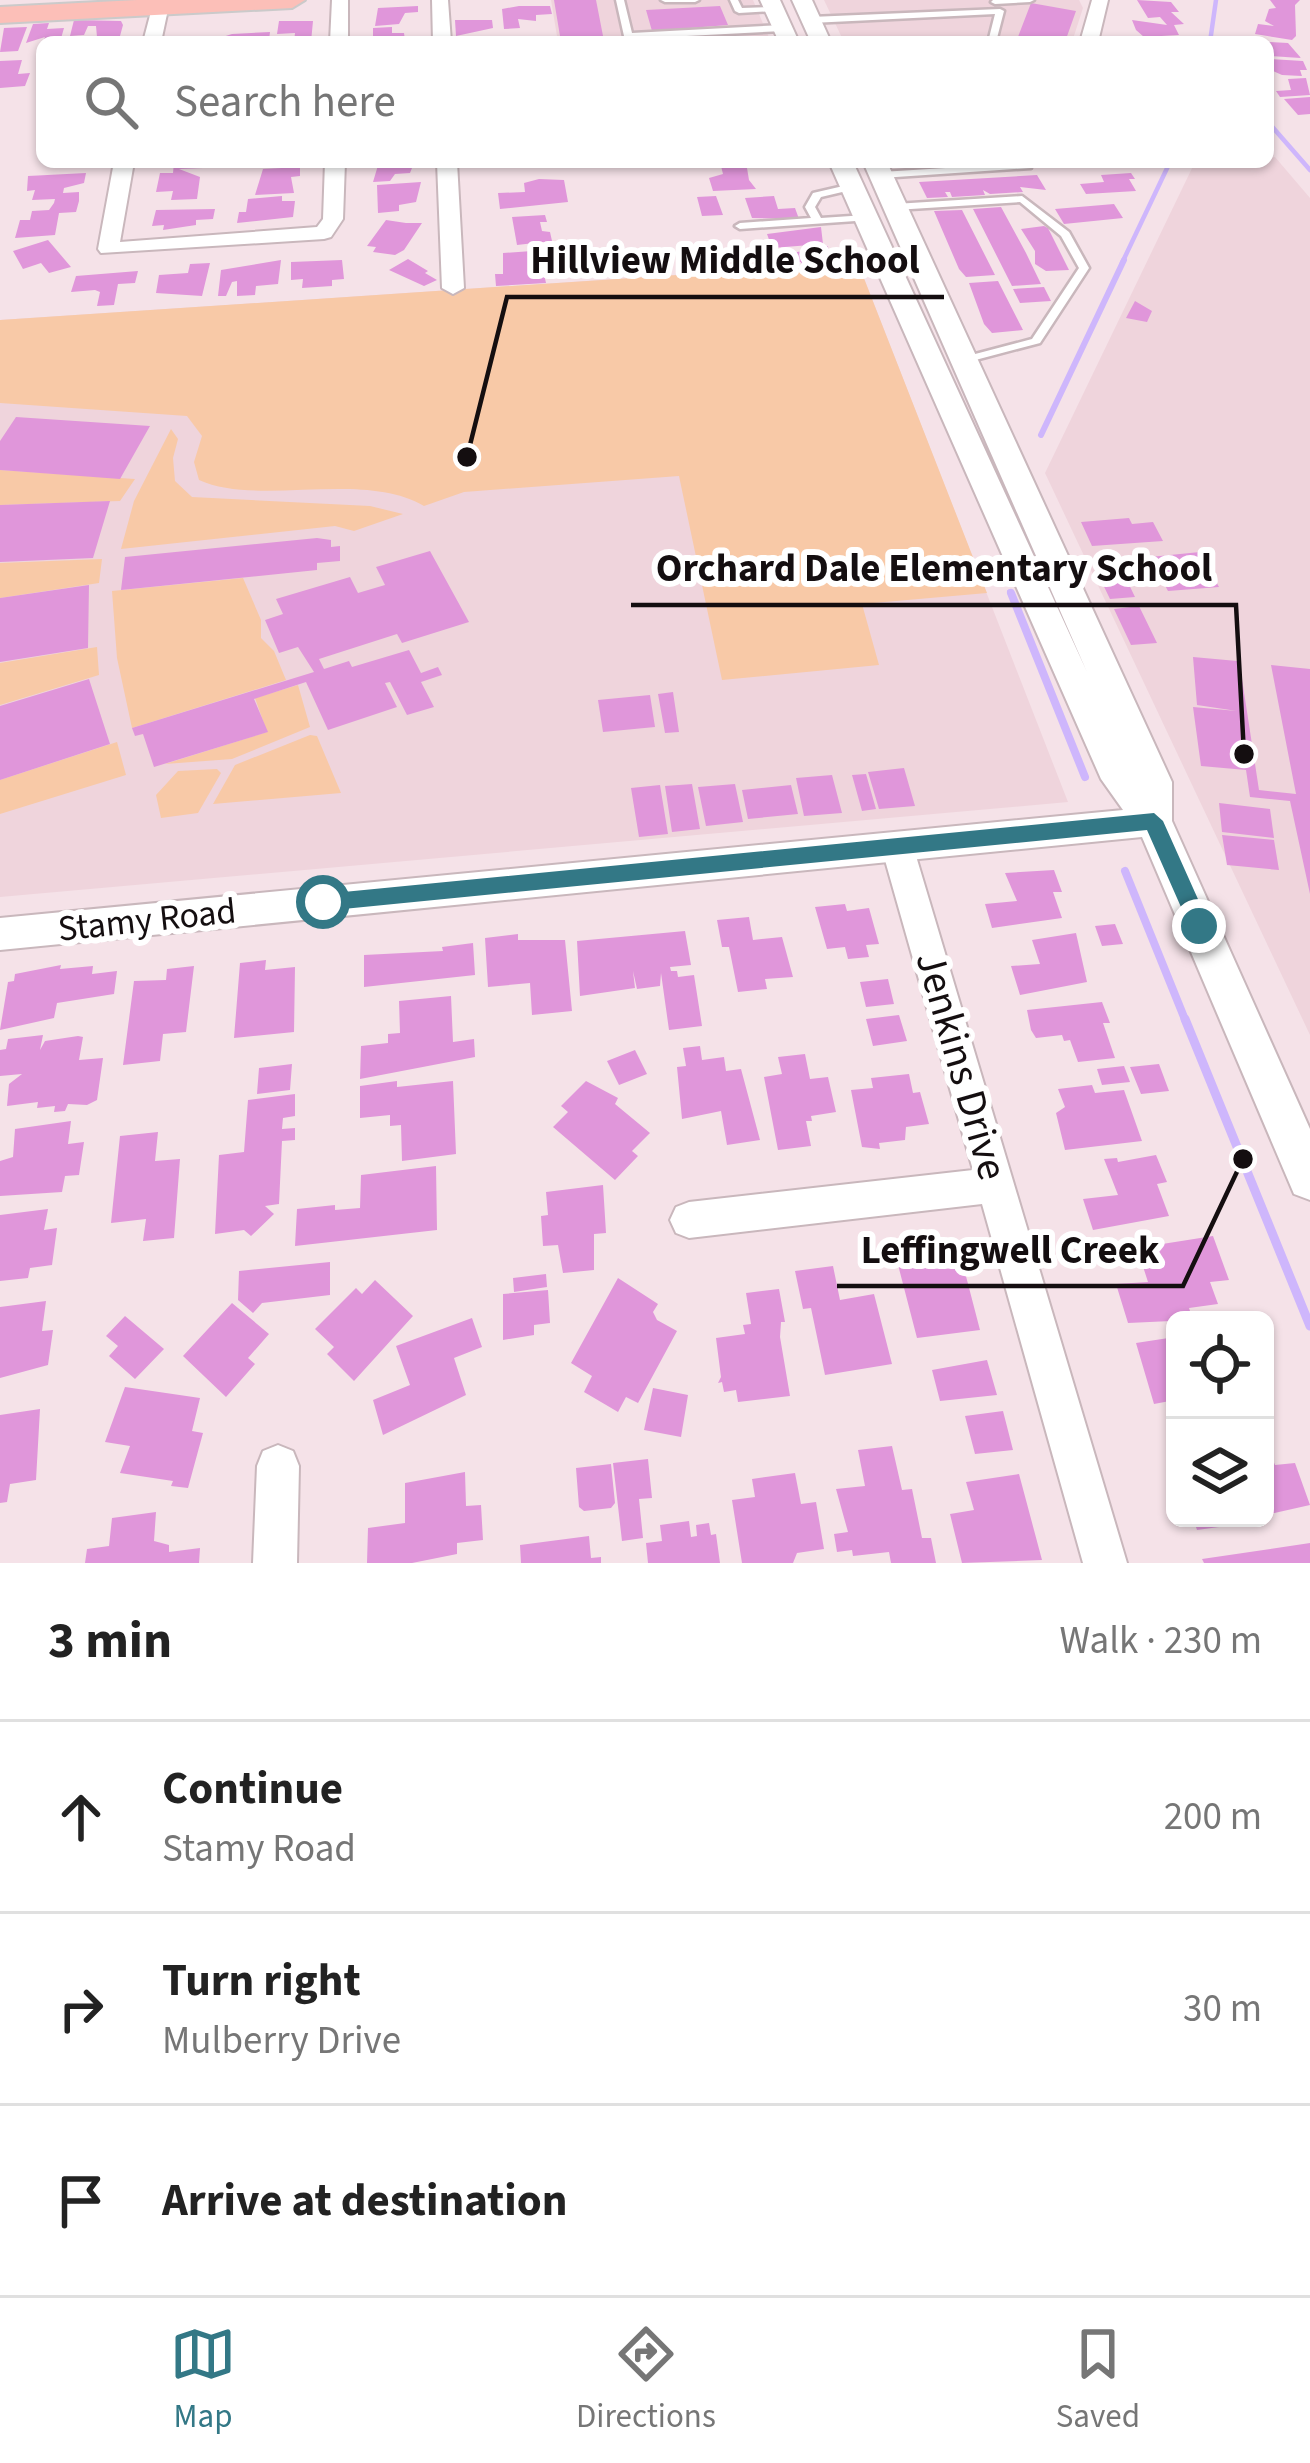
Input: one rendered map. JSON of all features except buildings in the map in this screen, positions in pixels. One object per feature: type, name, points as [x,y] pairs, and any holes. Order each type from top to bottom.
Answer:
[{"type":"main road","points":[[0,3],[51,0]]},
{"type":"main road","points":[[0,15],[162,3],[292,0]]},
{"type":"street","points":[[339,36],[340,0]]},
{"type":"street","points":[[440,0],[442,36]]},
{"type":"street","points":[[1091,36],[1100,0]]},
{"type":"street","points":[[154,36],[162,3]]},
{"type":"street","points":[[123,168],[108,248],[324,233],[333,219],[335,168]]},
{"type":"street","points":[[447,168],[453,288]]},
{"type":"street","points":[[844,168],[1119,779],[1154,821],[1296,1111],[1310,1178]]},
{"type":"street","points":[[878,168],[1154,782],[1154,821]]},
{"type":"street","points":[[930,364],[964,360]]},
{"type":"street","name":"Stamy Road","points":[[0,934],[1154,821]]},
{"type":"street","name":"Jenkins Drive","points":[[897,846],[1106,1563]]},
{"type":"street","points":[[689,1220],[996,1185]]},
{"type":"street","points":[[275,1563],[278,1466]]},
{"type":"lane","points":[[620,0],[628,36],[779,20]]},
{"type":"lane","points":[[665,0],[695,0]]},
{"type":"lane","points":[[734,0],[739,11],[779,20]]},
{"type":"lane","points":[[806,10],[1030,0]]},
{"type":"lane","points":[[993,36],[996,4]]},
{"type":"lane","points":[[818,221],[811,207],[817,195],[852,187]]},
{"type":"lane","points":[[895,207],[1022,199],[1065,234],[1084,268],[1036,341],[964,360]]},
{"type":"lane","points":[[740,226],[866,218]]},
{"type":"shaded area","points":[[551,0],[753,0],[768,36],[557,36]]},
{"type":"shaded area","points":[[824,0],[1079,0],[1083,8],[1074,36],[841,36]]},
{"type":"shaded area","points":[[1274,157],[1310,198],[1310,1035],[1045,473],[1192,168],[1274,168]]},
{"type":"shaded area","points":[[858,263],[1068,802],[0,897],[0,320]]},
{"type":"shaded area","points":[[858,263],[987,593],[862,604],[879,665],[722,680],[679,476],[464,492],[424,506],[371,491],[250,490],[199,480],[194,462],[202,436],[187,416],[0,403],[0,320]]},
{"type":"shaded area","points":[[171,429],[178,439],[173,458],[175,481],[192,497],[370,506],[403,514],[354,531],[335,526],[121,549],[134,501]]},
{"type":"shaded area","points":[[0,470],[135,479],[120,501],[0,505]]},
{"type":"shaded area","points":[[102,559],[99,583],[0,598],[0,563]]},
{"type":"shaded area","points":[[243,578],[261,620],[261,638],[274,651],[286,680],[132,728],[117,658],[112,591]]},
{"type":"shaded area","points":[[97,647],[99,675],[0,705],[0,663]]},
{"type":"shaded area","points":[[298,685],[310,727],[232,759],[165,764],[267,732],[255,698]]},
{"type":"shaded area","points":[[317,736],[341,793],[213,804],[235,765]]},
{"type":"shaded area","points":[[117,742],[126,775],[0,814],[0,780]]},
{"type":"shaded area","points":[[217,769],[221,773],[198,813],[161,818],[156,795],[178,771]]},
{"type":"waterway","points":[[1211,36],[1216,0]]},
{"type":"waterway","points":[[1274,129],[1310,170]]},
{"type":"waterway","points":[[1122,263],[1167,168]]},
{"type":"waterway","points":[[1041,435],[1124,260]]},
{"type":"waterway","points":[[1010,592],[1012,596]]},
{"type":"waterway","points":[[1011,593],[1085,777]]},
{"type":"waterway","points":[[1125,871],[1186,1022]]},
{"type":"waterway","points":[[1185,1019],[1310,1326]]},
{"type":"place","name":"Hillview Middle School","points":[[467,457]]},
{"type":"place","name":"Orchard Dale Elementary School","points":[[1244,754]]},
{"type":"place","name":"Leffingwell Creek","points":[[1243,1159]]},
{"type":"route","points":[[323,902],[1154,821],[1199,926]]}]
